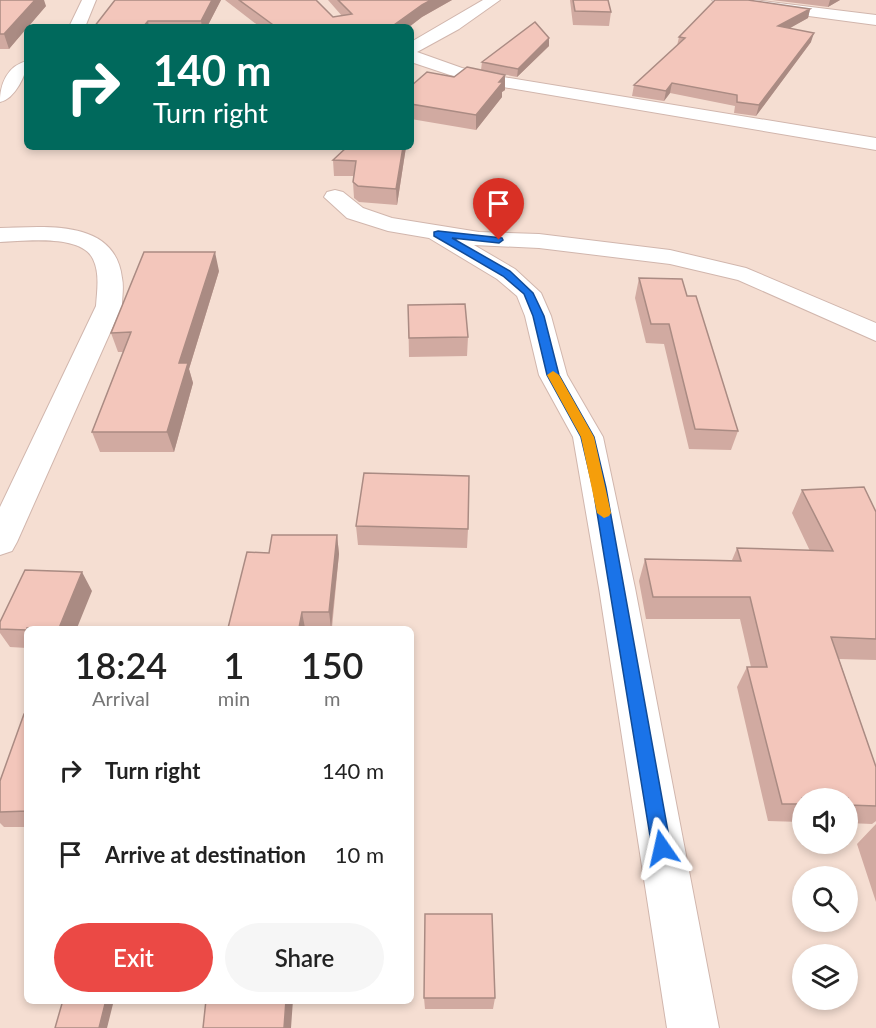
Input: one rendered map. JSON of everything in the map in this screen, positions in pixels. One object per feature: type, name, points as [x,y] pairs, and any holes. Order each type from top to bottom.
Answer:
[{"type":"street","points":[[78,24],[89,0]]},
{"type":"street","points":[[414,47],[453,26],[492,0]]},
{"type":"street","points":[[719,0],[876,20]]},
{"type":"street","points":[[414,57],[442,68],[521,85],[876,144]]},
{"type":"street","points":[[0,97],[17,73]]},
{"type":"street","points":[[335,197],[355,213],[388,224],[438,234],[539,241],[670,256],[746,275],[791,293],[876,333]]},
{"type":"street","points":[[438,234],[506,274],[528,293],[538,316],[553,375],[588,437],[617,588],[693,1028]]},
{"type":"street","points":[[0,236],[80,236],[101,250],[112,281],[109,306],[0,542]]},
{"type":"shaded area","points":[[0,0],[876,0],[876,1028],[0,1028]]},
{"type":"building","points":[[0,0],[35,0],[4,34],[0,34]]},
{"type":"building","points":[[115,0],[212,0],[201,21],[96,24]]},
{"type":"building","points":[[239,0],[316,0],[333,17],[352,14],[338,0],[431,0],[395,24],[272,24]]},
{"type":"building","points":[[573,0],[608,0],[611,12],[575,11]]},
{"type":"building","points":[[715,0],[748,0],[810,9],[778,26],[814,33],[759,105],[737,102],[737,95],[672,83],[666,91],[634,85],[685,38],[679,37]]},
{"type":"building","points":[[535,22],[549,38],[518,69],[482,62]]},
{"type":"building","points":[[467,67],[505,75],[499,82],[503,82],[476,115],[414,105],[414,83],[427,72],[454,77]]},
{"type":"building","points":[[344,150],[402,150],[396,189],[358,186],[353,182],[356,161],[333,160]]},
{"type":"building","points":[[144,252],[215,252],[179,363],[188,363],[167,432],[92,432],[131,332],[111,333]]},
{"type":"building","points":[[639,278],[682,279],[687,296],[696,296],[738,431],[695,429],[669,324],[651,324]]},
{"type":"building","points":[[465,304],[468,337],[409,338],[408,305]]},
{"type":"building","points":[[364,473],[469,476],[468,529],[356,526]]},
{"type":"building","points":[[864,487],[876,512],[876,639],[831,637],[876,767],[876,806],[858,805],[858,788],[792,788],[792,804],[782,804],[747,667],[767,667],[750,597],[653,597],[645,559],[741,561],[737,548],[833,551],[802,490]]},
{"type":"building","points":[[272,535],[337,535],[329,612],[302,612],[299,626],[228,626],[247,552],[269,553]]},
{"type":"building","points":[[25,570],[82,572],[60,626],[24,626],[24,630],[0,629],[0,622]]},
{"type":"building","points":[[24,714],[24,811],[0,812],[0,781]]},
{"type":"building","points":[[425,914],[492,914],[495,998],[424,998]]},
{"type":"building","points":[[62,1004],[105,1004],[99,1028],[55,1028]]},
{"type":"building","points":[[206,1004],[286,1004],[284,1028],[203,1028]]},
{"type":"slow traffic","points":[[553,375],[588,437],[604,513]]},
{"type":"route","points":[[499,240],[438,234],[506,274],[528,293],[538,316],[553,375],[588,437],[662,848]]}]
